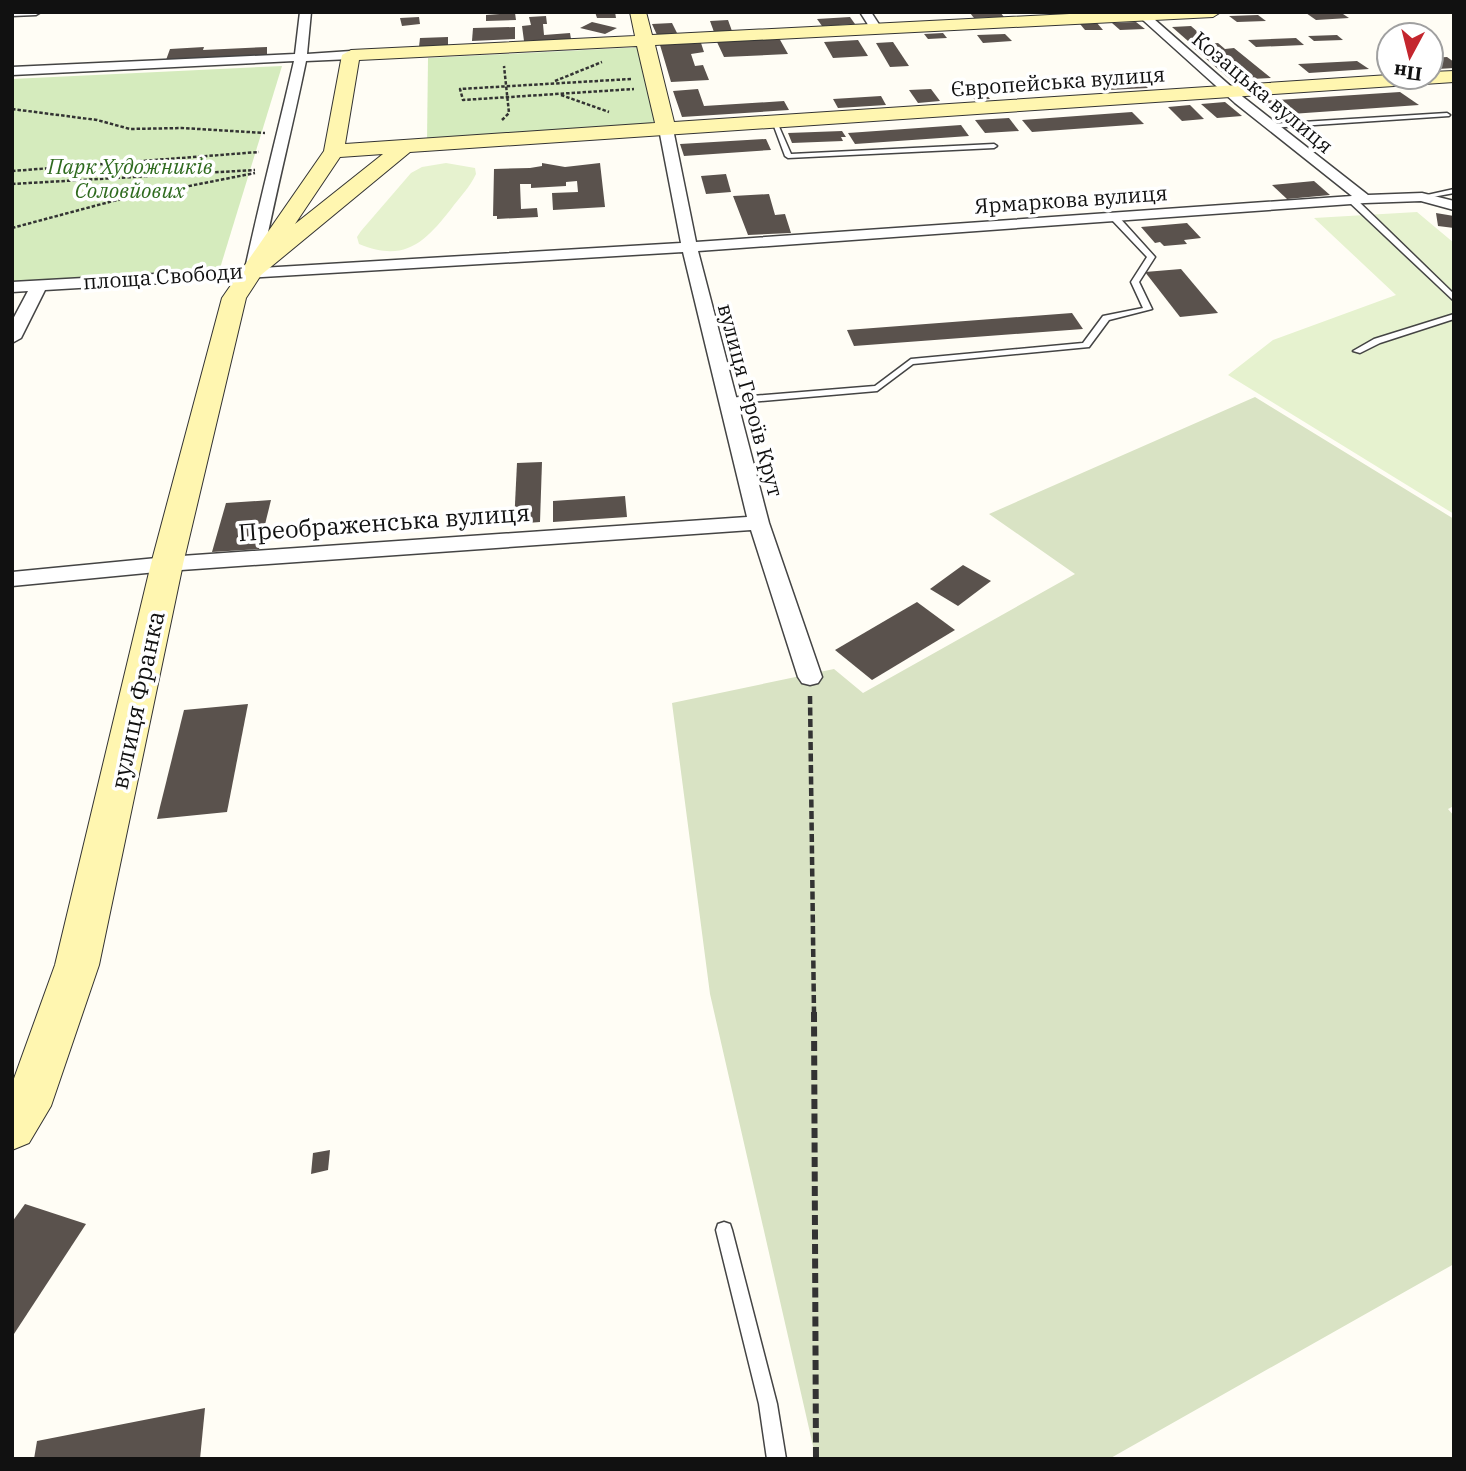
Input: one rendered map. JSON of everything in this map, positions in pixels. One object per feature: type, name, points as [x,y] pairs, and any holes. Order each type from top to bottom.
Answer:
[{"type":"main road","name":"вулиця Франка","points":[[12,1127],[35,1090],[77,965],[167,564],[234,298],[252,271]]},
{"type":"street","points":[[12,13],[36,12]]},
{"type":"street","points":[[252,271],[273,169],[281,150],[301,57],[306,12]]},
{"type":"street","points":[[638,12],[666,129]]},
{"type":"street","points":[[865,12],[876,29]]},
{"type":"street","points":[[12,71],[1213,12]]},
{"type":"street","name":"Козацька вулиця","points":[[1141,14],[1359,200]]},
{"type":"street","name":"площа Свободи","points":[[12,287],[252,271],[334,150],[351,55]]},
{"type":"street","name":"Європейська вулиця","points":[[405,146],[1454,76]]},
{"type":"street","name":"вулиця Героїв Крут","points":[[666,129],[690,247],[760,523],[810,677]]},
{"type":"street","points":[[334,150],[405,146]]},
{"type":"street","points":[[252,271],[405,146]]},
{"type":"street","name":"Ярмаркова вулиця","points":[[252,271],[690,247],[1359,200],[1422,197],[1454,205]]},
{"type":"street","points":[[12,338],[38,285]]},
{"type":"street","name":"Преображенська вулиця","points":[[12,579],[167,564],[760,523]]},
{"type":"lane","points":[[1270,126],[1447,115]]},
{"type":"lane","points":[[774,122],[788,156],[994,146]]},
{"type":"lane","points":[[1422,197],[1454,191]]},
{"type":"lane","points":[[1359,200],[1454,299]]},
{"type":"lane","points":[[728,401],[877,388],[911,362],[1086,345],[1106,318],[1148,309],[1135,282],[1151,257],[1114,217]]},
{"type":"lane","points":[[1357,351],[1377,341],[1454,316]]},
{"type":"lane","points":[[724,1230],[768,1404],[777,1459]]},
{"type":"path","points":[[484,141],[509,113],[508,86],[500,48]]},
{"type":"path","points":[[550,83],[609,60]]},
{"type":"path","points":[[550,83],[655,83],[463,100],[460,89],[550,83]]},
{"type":"path","points":[[12,109],[97,120],[130,129],[182,128],[284,134]]},
{"type":"path","points":[[12,171],[281,150]]},
{"type":"path","points":[[12,184],[273,169]]},
{"type":"path","points":[[12,228],[113,201],[273,169]]},
{"type":"path","points":[[810,677],[817,1275],[816,1459]]},
{"type":"green space","points":[[642,47],[661,127],[427,142],[428,58]]},
{"type":"green space","name":"Парк Художників Соловйових","points":[[282,66],[217,278],[12,292],[12,79]]},
{"type":"green space","points":[[446,163],[475,168],[476,174],[441,221],[423,240],[401,250],[389,251],[359,244],[357,237],[361,231],[411,173],[422,167]]},
{"type":"green space","points":[[1417,212],[1454,243],[1454,514],[1228,375],[1273,340],[1396,295],[1314,218]]},
{"type":"green space","points":[[1255,397],[1454,519],[1454,806],[1448,809],[1454,816],[1454,1264],[1109,1459],[816,1459],[710,994],[672,703],[834,669],[863,693],[1075,574],[989,514]]},
{"type":"building","points":[[595,12],[615,12],[616,18],[597,18]]},
{"type":"building","points":[[1000,12],[1004,17],[974,18],[970,13]]},
{"type":"building","points":[[1340,12],[1349,18],[1316,20],[1306,13]]},
{"type":"building","points":[[515,13],[516,20],[486,21],[486,15]]},
{"type":"building","points":[[1258,15],[1266,21],[1237,22],[1229,16]]},
{"type":"building","points":[[546,16],[547,24],[543,24],[544,35],[570,33],[571,39],[524,41],[522,26],[531,25],[529,17]]},
{"type":"building","points":[[419,17],[420,24],[402,26],[400,18]]},
{"type":"building","points":[[850,17],[855,24],[822,26],[817,19]]},
{"type":"building","points":[[728,20],[732,31],[714,32],[710,21]]},
{"type":"building","points":[[592,22],[617,28],[605,34],[580,28]]},
{"type":"building","points":[[1136,22],[1145,29],[1120,30],[1112,23]]},
{"type":"building","points":[[672,23],[677,33],[657,35],[652,24]]},
{"type":"building","points":[[1097,23],[1103,30],[1085,30],[1080,24]]},
{"type":"building","points":[[1191,26],[1207,40],[1188,41],[1172,27]]},
{"type":"building","points":[[515,27],[515,39],[472,41],[473,28]]},
{"type":"building","points":[[943,33],[947,38],[928,39],[924,34]]},
{"type":"building","points":[[1005,34],[1012,41],[983,43],[977,35]]},
{"type":"building","points":[[1337,35],[1343,40],[1314,41],[1308,36]]},
{"type":"building","points":[[448,37],[448,45],[419,47],[420,38]]},
{"type":"building","points":[[779,38],[788,54],[724,57],[717,42]]},
{"type":"building","points":[[1296,38],[1304,45],[1256,47],[1248,40]]},
{"type":"building","points":[[858,40],[868,56],[833,58],[824,42]]},
{"type":"building","points":[[893,42],[909,66],[890,67],[876,43]]},
{"type":"building","points":[[701,43],[704,52],[691,54],[695,66],[703,65],[709,80],[671,82],[660,45]]},
{"type":"building","points":[[1218,43],[1225,49],[1234,48],[1271,78],[1231,80],[1190,45]]},
{"type":"building","points":[[204,47],[203,50],[267,47],[267,55],[166,60],[170,49]]},
{"type":"building","points":[[1445,57],[1454,62],[1454,68],[1445,69]]},
{"type":"building","points":[[1357,61],[1369,69],[1309,73],[1298,64]]},
{"type":"building","points":[[1107,73],[1113,79],[1138,78],[1148,88],[1108,90],[1094,74]]},
{"type":"building","points":[[978,85],[990,99],[975,100],[964,86]]},
{"type":"building","points":[[698,89],[704,106],[784,101],[789,110],[682,117],[673,91]]},
{"type":"building","points":[[931,89],[940,101],[918,103],[909,90]]},
{"type":"building","points":[[1400,92],[1419,105],[1277,115],[1261,101]]},
{"type":"building","points":[[881,96],[886,105],[838,108],[833,99]]},
{"type":"building","points":[[1225,102],[1242,116],[1217,118],[1201,104]]},
{"type":"building","points":[[1190,105],[1204,119],[1182,121],[1168,107]]},
{"type":"building","points":[[1132,112],[1144,124],[1032,132],[1022,120]]},
{"type":"building","points":[[1009,118],[1019,131],[985,133],[975,120]]},
{"type":"building","points":[[961,125],[969,136],[855,144],[848,133]]},
{"type":"building","points":[[842,131],[846,137],[841,137],[843,141],[792,143],[788,133]]},
{"type":"building","points":[[766,139],[771,150],[684,156],[680,144]]},
{"type":"building","points":[[542,163],[565,167],[600,163],[605,207],[553,210],[552,193],[578,192],[577,181],[566,182],[566,186],[531,188],[531,184],[520,184],[521,209],[537,208],[538,217],[497,219],[497,216],[493,216],[494,169],[530,168],[542,166]]},
{"type":"building","points":[[726,174],[731,192],[706,194],[701,176]]},
{"type":"building","points":[[1314,181],[1330,195],[1287,199],[1272,185]]},
{"type":"building","points":[[769,194],[775,215],[785,214],[791,233],[748,235],[733,196]]},
{"type":"building","points":[[1436,213],[1454,216],[1454,228],[1438,226]]},
{"type":"building","points":[[1187,223],[1201,238],[1184,240],[1187,244],[1164,246],[1160,242],[1155,243],[1141,227]]},
{"type":"building","points":[[1181,269],[1218,313],[1180,317],[1145,272]]},
{"type":"building","points":[[1072,313],[1083,329],[854,346],[847,330]]},
{"type":"building","points":[[542,462],[540,522],[514,524],[517,463]]},
{"type":"building","points":[[625,496],[627,517],[553,522],[553,501]]},
{"type":"building","points":[[271,500],[259,549],[212,552],[226,503]]},
{"type":"building","points":[[963,565],[991,581],[958,606],[930,589]]},
{"type":"building","points":[[917,602],[955,630],[872,680],[835,650]]},
{"type":"building","points":[[248,704],[227,812],[157,819],[184,710]]},
{"type":"building","points":[[330,1150],[328,1170],[311,1174],[313,1153]]},
{"type":"building","points":[[25,1204],[86,1224],[12,1337],[12,1222]]},
{"type":"building","points":[[205,1408],[200,1459],[34,1459],[37,1441]]}]
